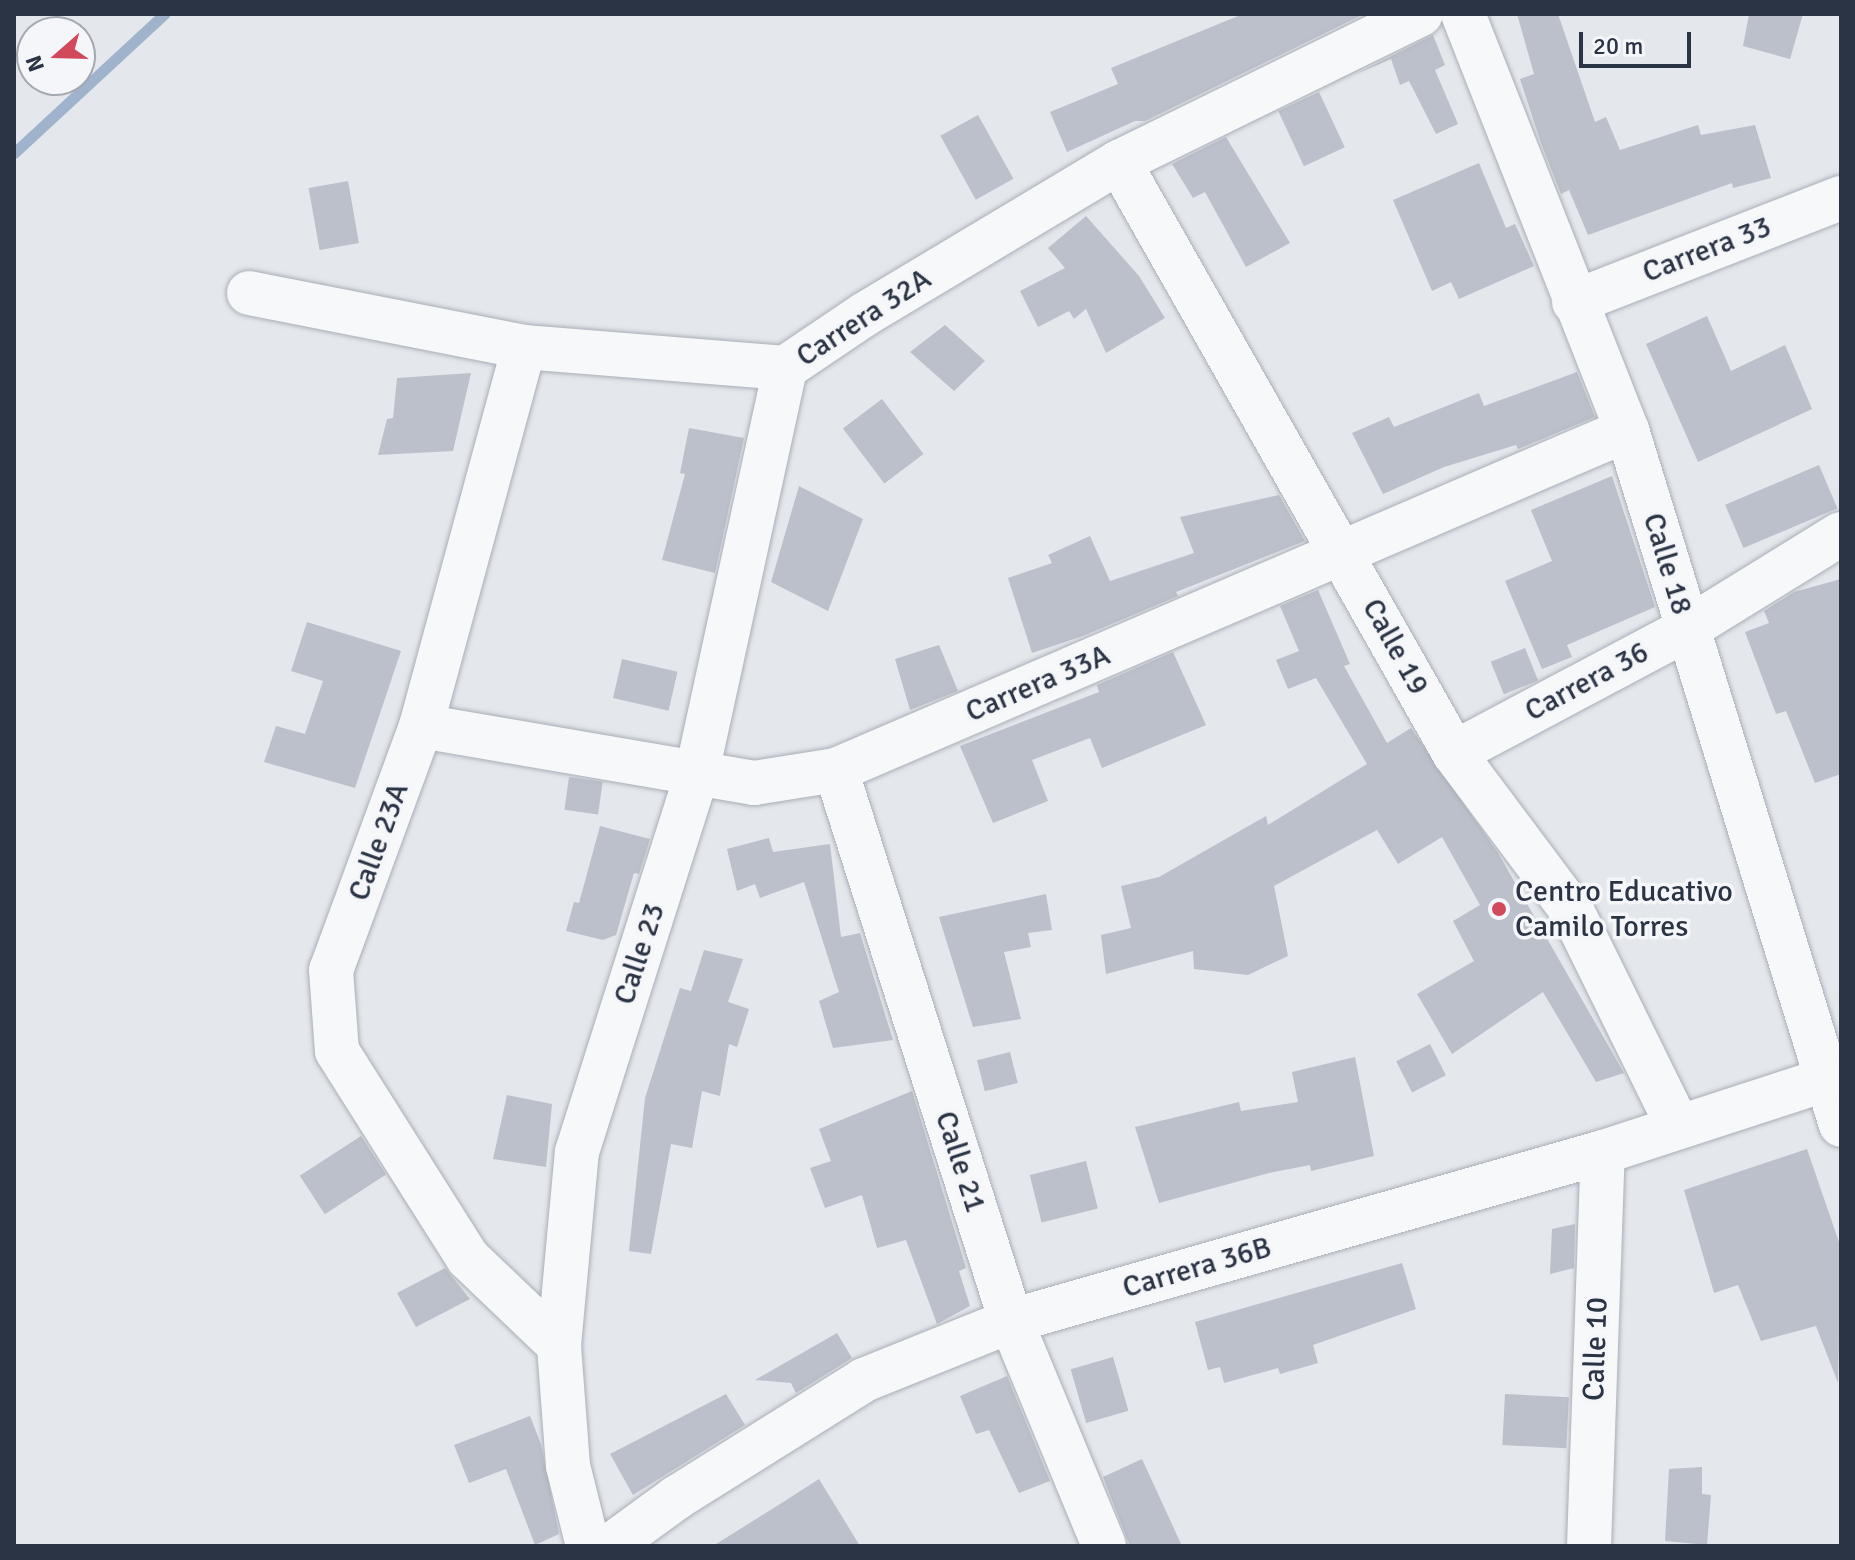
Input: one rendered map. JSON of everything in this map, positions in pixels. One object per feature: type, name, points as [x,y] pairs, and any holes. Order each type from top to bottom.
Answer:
[{"type":"street","name":"Carrera 32A","points":[[249,293],[524,347],[785,368],[865,314],[1119,162],[1421,14]]},
{"type":"street","name":"Calle 18","points":[[1463,14],[1627,430],[1841,1125]]},
{"type":"street","name":"Calle 19","points":[[1119,162],[1454,753],[1572,911],[1678,1126]]},
{"type":"street","name":"Carrera 33","points":[[1574,302],[1841,198]]},
{"type":"street","name":"Calle 23A","points":[[524,347],[421,726],[331,970],[337,1051],[468,1258],[559,1345]]},
{"type":"street","name":"Calle 23","points":[[588,1546],[568,1466],[559,1345],[577,1152],[696,777],[785,368]]},
{"type":"street","name":"Carrera 33A","points":[[421,726],[696,777],[754,783],[836,770],[1343,555],[1627,430]]},
{"type":"street","name":"Carrera 36","points":[[1454,753],[1687,629],[1841,534]]},
{"type":"street","name":"Calle 21","points":[[836,770],[1011,1321],[1104,1546]]},
{"type":"street","name":"Carrera 36B","points":[[610,1546],[864,1380],[1011,1321],[1603,1152],[1825,1080]]},
{"type":"street","name":"Calle 10","points":[[1589,1546],[1603,1152]]},
{"type":"street","points":[[505,1296],[569,1249]]},
{"type":"building","points":[[1243,14],[1364,14],[1145,121],[1135,121],[1067,152],[1050,112],[1118,84],[1111,68]]},
{"type":"building","points":[[1517,14],[1558,14],[1595,122],[1606,117],[1620,150],[1698,125],[1701,135],[1755,125],[1771,178],[1733,188],[1732,183],[1588,235],[1569,190],[1561,194],[1520,79],[1534,74]]},
{"type":"building","points":[[1749,14],[1803,14],[1790,59],[1743,46]]},
{"type":"building","points":[[1433,35],[1445,65],[1435,70],[1458,124],[1436,134],[1409,81],[1400,85],[1391,59],[1354,75]]},
{"type":"building","points":[[1319,92],[1345,147],[1304,166],[1278,111]]},
{"type":"building","points":[[978,115],[1013,179],[976,200],[940,136]]},
{"type":"building","points":[[1226,137],[1290,243],[1246,267],[1205,192],[1193,198],[1172,164]]},
{"type":"building","points":[[1479,163],[1506,228],[1515,224],[1534,266],[1459,299],[1451,282],[1432,291],[1393,200]]},
{"type":"building","points":[[348,181],[359,243],[320,250],[309,188]]},
{"type":"building","points":[[1086,216],[1139,276],[1165,318],[1106,353],[1086,309],[1074,319],[1069,311],[1038,327],[1020,291],[1065,268],[1048,248]]},
{"type":"building","points":[[1707,316],[1731,371],[1785,345],[1812,409],[1698,462],[1646,344]]},
{"type":"building","points":[[945,325],[985,361],[954,391],[910,352]]},
{"type":"building","points":[[1577,372],[1595,417],[1518,449],[1516,445],[1444,467],[1383,494],[1352,433],[1389,417],[1394,427],[1479,393],[1484,406]]},
{"type":"building","points":[[471,373],[453,451],[378,455],[387,419],[393,418],[397,378]]},
{"type":"building","points":[[882,399],[924,454],[884,484],[843,428]]},
{"type":"building","points":[[689,428],[744,438],[715,573],[662,560],[685,474],[680,473]]},
{"type":"building","points":[[1819,465],[1837,508],[1743,548],[1725,505]]},
{"type":"building","points":[[1612,476],[1655,607],[1567,645],[1572,657],[1542,669],[1505,581],[1552,561],[1531,510]]},
{"type":"building","points":[[799,486],[863,519],[828,611],[771,582]]},
{"type":"building","points":[[1279,495],[1305,541],[1176,592],[1178,596],[1083,636],[1032,653],[1008,578],[1052,563],[1048,555],[1090,536],[1110,581],[1194,553],[1180,517]]},
{"type":"building","points":[[1841,579],[1841,774],[1815,783],[1786,711],[1776,714],[1745,632],[1769,623],[1764,611],[1794,592]]},
{"type":"building","points":[[1318,590],[1350,664],[1344,666],[1387,743],[1411,728],[1498,853],[1624,1073],[1596,1082],[1543,992],[1452,1054],[1417,994],[1474,961],[1453,921],[1480,905],[1442,837],[1398,864],[1377,830],[1274,886],[1288,956],[1248,975],[1194,969],[1193,951],[1106,974],[1101,935],[1131,928],[1121,886],[1159,877],[1266,816],[1268,825],[1367,764],[1316,678],[1288,689],[1276,660],[1299,651],[1280,606]]},
{"type":"building","points":[[307,622],[401,651],[355,788],[264,762],[276,726],[305,734],[323,681],[291,671]]},
{"type":"building","points":[[939,645],[958,691],[910,710],[895,659]]},
{"type":"building","points":[[1525,648],[1538,680],[1504,694],[1491,662]]},
{"type":"building","points":[[1173,652],[1206,725],[1102,768],[1090,738],[1032,760],[1048,801],[993,823],[960,746],[1099,692],[1097,685]]},
{"type":"building","points":[[622,659],[678,672],[669,711],[613,698]]},
{"type":"building","points":[[569,777],[603,782],[598,814],[564,810]]},
{"type":"building","points":[[600,826],[650,839],[639,874],[634,873],[616,935],[603,940],[566,931],[574,902],[579,903]]},
{"type":"building","points":[[769,838],[773,852],[830,844],[841,937],[860,933],[893,1040],[833,1048],[819,1001],[839,992],[804,882],[760,898],[755,884],[737,891],[727,849]]},
{"type":"building","points":[[1046,894],[1052,930],[1028,933],[1031,947],[1004,952],[1021,1019],[973,1027],[939,917]]},
{"type":"building","points":[[704,950],[743,959],[728,1002],[749,1009],[737,1047],[729,1044],[720,1096],[702,1091],[692,1148],[671,1144],[651,1254],[629,1251],[645,1098],[680,988],[691,991]]},
{"type":"building","points":[[1430,1044],[1446,1075],[1412,1092],[1396,1061]]},
{"type":"building","points":[[1010,1052],[1018,1083],[985,1091],[977,1060]]},
{"type":"building","points":[[1355,1057],[1374,1156],[1311,1171],[1310,1165],[1269,1173],[1159,1203],[1135,1127],[1239,1102],[1241,1111],[1298,1102],[1292,1072]]},
{"type":"building","points":[[912,1091],[966,1268],[959,1271],[970,1306],[937,1324],[906,1240],[877,1248],[862,1195],[825,1208],[810,1168],[831,1161],[819,1129]]},
{"type":"building","points":[[507,1095],[552,1104],[546,1167],[493,1159]]},
{"type":"building","points":[[361,1136],[386,1175],[325,1214],[300,1176]]},
{"type":"building","points":[[1807,1149],[1841,1248],[1838,1383],[1816,1326],[1761,1341],[1738,1285],[1714,1293],[1684,1190]]},
{"type":"building","points":[[1086,1161],[1098,1209],[1042,1223],[1030,1175]]},
{"type":"building","points":[[1575,1224],[1574,1268],[1550,1274],[1552,1229]]},
{"type":"building","points":[[1402,1263],[1416,1309],[1313,1345],[1318,1363],[1280,1374],[1278,1368],[1224,1383],[1220,1367],[1208,1370],[1195,1322]]},
{"type":"building","points":[[445,1268],[470,1299],[416,1327],[397,1293]]},
{"type":"building","points":[[837,1333],[852,1358],[796,1393],[791,1383],[755,1380]]},
{"type":"building","points":[[1113,1357],[1128,1411],[1086,1423],[1071,1369]]},
{"type":"building","points":[[1007,1376],[1050,1481],[1019,1493],[989,1430],[976,1434],[960,1396]]},
{"type":"building","points":[[726,1394],[745,1425],[633,1495],[610,1454]]},
{"type":"building","points":[[1505,1394],[1569,1397],[1566,1448],[1502,1445]]},
{"type":"building","points":[[530,1416],[541,1444],[559,1534],[535,1545],[506,1469],[469,1483],[454,1445]]},
{"type":"building","points":[[1142,1459],[1182,1546],[1130,1546],[1103,1477]]},
{"type":"building","points":[[1702,1467],[1702,1494],[1711,1495],[1707,1545],[1665,1541],[1669,1469]]},
{"type":"building","points":[[819,1479],[860,1546],[713,1546],[780,1504]]},
{"type":"waterway","points":[[14,153],[164,14]]},
{"type":"place","name":"Centro Educativo Camilo Torres","points":[[1499,909]]}]
